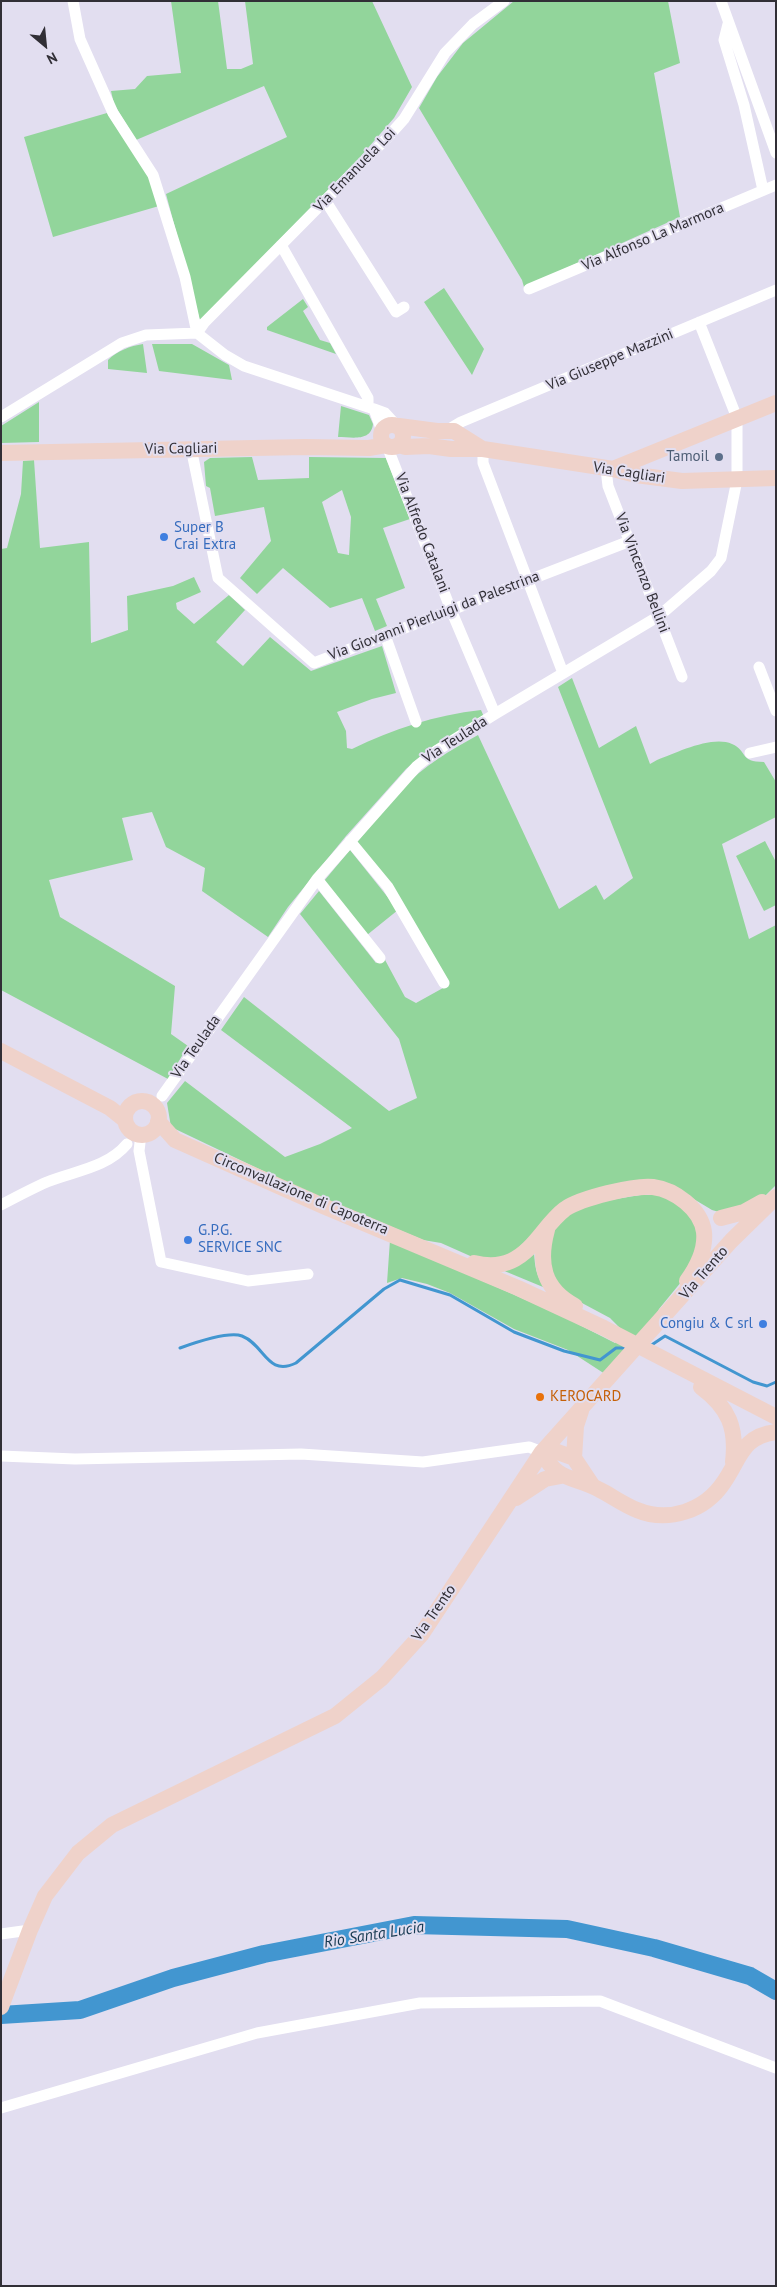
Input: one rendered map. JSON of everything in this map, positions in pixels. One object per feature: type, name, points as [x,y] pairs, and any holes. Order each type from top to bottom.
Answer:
[{"type":"street","points":[[73,1],[83,46],[113,113],[153,174],[185,277],[197,333],[225,355],[244,366],[387,430]]},
{"type":"street","name":"Via Emanuela Loi","points":[[197,333],[280,245],[370,156],[404,119],[431,72],[450,48],[473,24],[504,1]]},
{"type":"street","points":[[720,1],[728,24],[763,190]]},
{"type":"street","points":[[736,64],[776,153]]},
{"type":"street","name":"Via Alfonso La Marmora","points":[[529,289],[776,185]]},
{"type":"street","points":[[325,200],[396,312],[404,307]]},
{"type":"street","name":"Via Alfredo Catalani","points":[[280,245],[387,430],[394,463],[451,610],[495,714]]},
{"type":"street","name":"Via Giuseppe Mazzini","points":[[446,431],[776,290]]},
{"type":"street","points":[[698,322],[737,418]]},
{"type":"street","points":[[1,417],[122,343],[146,335],[197,333]]},
{"type":"street","points":[[609,469],[776,403]]},
{"type":"street","name":"Via Teulada","points":[[1,1205],[48,1182],[104,1163],[121,1151],[317,879],[416,766],[436,751],[495,714],[659,616],[711,571],[721,558],[737,480],[737,418]]},
{"type":"street","name":"Via Cagliari","points":[[2,452],[359,446],[387,430],[423,429],[454,430],[459,443]]},
{"type":"street","name":"Via Cagliari","points":[[387,430],[405,447],[459,443],[483,449],[682,481],[776,478]]},
{"type":"street","name":"Via Giovanni Pierluigi da Palestrina","points":[[191,448],[215,571],[220,582],[311,662],[630,541]]},
{"type":"street","points":[[483,449],[483,463],[563,673]]},
{"type":"street","name":"Via Vincenzo Bellini","points":[[609,469],[608,486],[682,678]]},
{"type":"street","points":[[385,635],[416,722]]},
{"type":"street","points":[[759,667],[776,711]]},
{"type":"street","points":[[750,753],[776,747]]},
{"type":"street","points":[[350,840],[388,887],[444,983]]},
{"type":"street","points":[[317,879],[380,958]]},
{"type":"street","name":"Circonvallazione di Capoterra","points":[[1,1051],[110,1108],[142,1121],[167,1140],[175,1140],[323,1206],[431,1250],[604,1328],[688,1373]]},
{"type":"street","points":[[142,1121],[139,1151],[161,1262],[248,1281],[308,1274]]},
{"type":"street","points":[[431,1250],[448,1252],[482,1265],[496,1265],[510,1261],[523,1254],[566,1208],[579,1201],[641,1187],[664,1190],[678,1196],[688,1204],[697,1216],[703,1229],[702,1253],[675,1306]]},
{"type":"street","points":[[721,1218],[756,1208],[776,1189]]},
{"type":"street","name":"Via Trento","points":[[1,2007],[45,1896],[54,1881],[78,1853],[112,1825],[335,1716],[382,1678],[421,1636],[504,1507],[542,1452],[675,1306],[731,1241],[776,1197]]},
{"type":"street","points":[[688,1204],[721,1218],[729,1232],[731,1241],[713,1238],[703,1229]]},
{"type":"street","points":[[548,1228],[543,1244],[542,1260],[545,1274],[551,1286],[562,1300],[595,1317],[604,1328]]},
{"type":"street","points":[[688,1373],[776,1417]]},
{"type":"street","points":[[688,1373],[692,1381],[714,1396],[729,1418],[733,1428],[735,1446],[732,1467]]},
{"type":"street","points":[[574,1458],[576,1426],[584,1405]]},
{"type":"street","points":[[542,1452],[549,1467],[561,1476],[592,1485],[636,1510],[652,1515],[667,1516],[684,1513],[699,1506],[713,1495],[724,1482],[742,1449],[753,1440],[768,1433],[776,1432]]},
{"type":"street","points":[[1,1456],[75,1458],[301,1454],[423,1462],[529,1447],[542,1452],[555,1451],[574,1458],[592,1485]]},
{"type":"street","points":[[504,1507],[532,1486],[545,1479],[561,1476]]},
{"type":"street","points":[[1,1934],[28,1936]]},
{"type":"street","points":[[1,2108],[257,2033],[420,2003],[600,2001],[776,2068]]},
{"type":"green space","points":[[171,1],[218,1],[227,69],[241,69],[253,64],[245,1],[372,1],[412,87],[394,118],[361,156],[200,321],[166,194],[287,137],[264,86],[136,140],[114,104],[111,91],[135,89],[147,76],[181,73]]},
{"type":"green space","points":[[514,1],[668,1],[680,63],[654,73],[680,217],[524,287],[522,280],[419,108],[437,77],[463,43]]},
{"type":"green space","points":[[107,113],[148,175],[159,206],[53,237],[24,137]]},
{"type":"green space","points":[[444,288],[484,349],[472,375],[424,302]]},
{"type":"green space","points":[[303,299],[308,307],[303,311],[320,340],[330,343],[336,354],[267,330],[267,327]]},
{"type":"green space","points":[[143,344],[147,373],[108,369],[108,360],[115,354]]},
{"type":"green space","points":[[152,344],[192,344],[229,365],[232,380],[159,371]]},
{"type":"green space","points":[[39,402],[39,442],[1,443],[1,426]]},
{"type":"green space","points":[[341,406],[369,415],[373,424],[369,434],[355,438],[338,437]]},
{"type":"green space","points":[[252,457],[258,480],[309,478],[309,457],[386,458],[410,519],[383,528],[405,588],[376,599],[387,626],[375,631],[362,598],[330,608],[283,568],[257,594],[240,578],[271,541],[264,507],[215,516],[210,488],[206,486],[204,462],[210,458]],"holes":[[[342,490],[351,517],[349,555],[338,553],[322,502]]]},
{"type":"green space","points":[[34,460],[40,548],[89,542],[91,643],[128,630],[127,596],[173,586],[194,577],[201,592],[176,603],[177,609],[194,624],[229,595],[245,610],[216,642],[243,666],[270,637],[311,671],[382,646],[396,693],[372,699],[337,712],[346,731],[347,748],[352,749],[399,729],[447,715],[481,710],[484,717],[429,749],[406,769],[346,836],[288,907],[268,937],[202,891],[205,868],[166,847],[152,812],[122,818],[133,860],[49,880],[60,917],[175,986],[171,1034],[188,1046],[168,1079],[1,990],[1,549],[7,548],[21,494],[23,461]]},
{"type":"green space","points":[[572,678],[599,748],[636,726],[650,764],[684,749],[704,743],[724,742],[737,747],[751,760],[764,762],[776,782],[776,817],[722,844],[749,939],[776,925],[776,1185],[760,1201],[719,1212],[692,1198],[645,1183],[544,1223],[508,1258],[477,1259],[441,1243],[423,1240],[301,1189],[171,1127],[167,1103],[185,1081],[285,1157],[320,1144],[352,1128],[221,1030],[244,997],[389,1111],[417,1098],[399,1039],[300,914],[319,891],[376,963],[384,958],[405,997],[416,1003],[443,988],[357,842],[390,802],[419,773],[478,735],[559,909],[596,885],[604,900],[633,878],[558,687]]},
{"type":"green space","points":[[765,841],[776,862],[776,905],[764,911],[736,856]]},
{"type":"green space","points":[[350,850],[398,910],[367,935],[324,881]]},
{"type":"green space","points":[[641,1195],[658,1195],[672,1199],[693,1217],[701,1242],[686,1276],[659,1309],[653,1321],[605,1374],[568,1350],[514,1329],[450,1293],[427,1284],[402,1278],[387,1283],[390,1240],[560,1315],[615,1343],[624,1332],[610,1318],[567,1295],[548,1274],[550,1246],[553,1230],[558,1221],[567,1214],[592,1204]]},
{"type":"green space","points":[[534,1253],[536,1271],[543,1287],[502,1270]]},
{"type":"waterway","points":[[180,1348],[211,1338],[236,1335],[250,1340],[272,1363],[279,1366],[296,1363],[384,1289],[400,1280],[450,1295],[514,1332],[564,1351],[600,1360],[616,1348],[625,1348]]},
{"type":"waterway","points":[[650,1346],[665,1336],[753,1382],[767,1386],[776,1382]]},
{"type":"waterway","name":"Rio Santa Lucia","points":[[1,2015],[80,2010],[173,1978],[264,1954],[414,1925],[567,1929],[654,1948],[750,1976],[776,1991]]},
{"type":"place","name":"Tamoil","points":[[719,457]]},
{"type":"place","name":"Super B Crai Extra","points":[[164,537]]},
{"type":"place","name":"G.P.G. SERVICE SNC","points":[[188,1240]]},
{"type":"place","name":"Congiu & C srl","points":[[763,1324]]},
{"type":"place","name":"KEROCARD","points":[[540,1397]]}]
